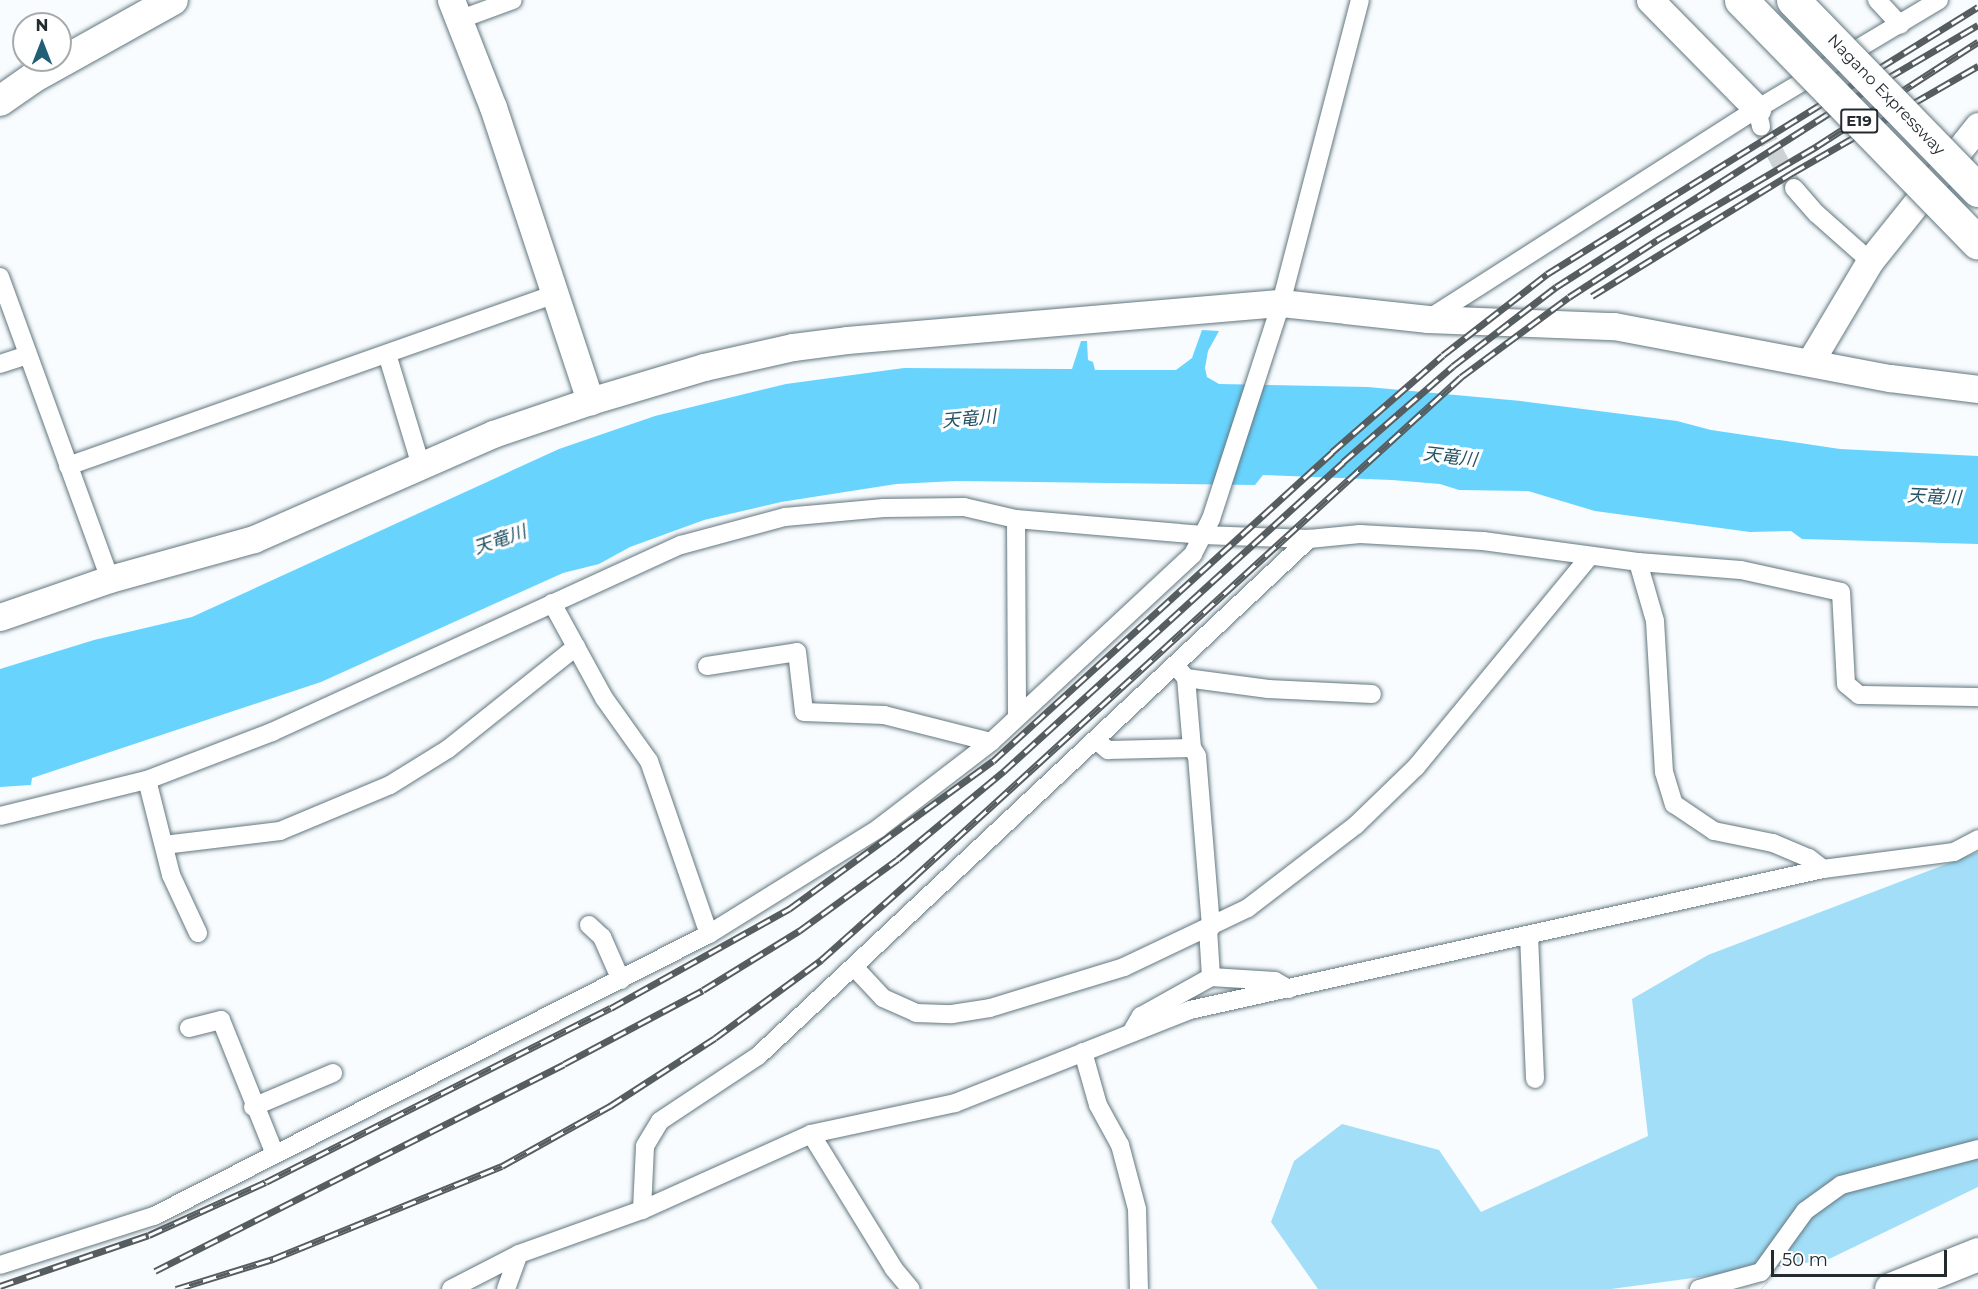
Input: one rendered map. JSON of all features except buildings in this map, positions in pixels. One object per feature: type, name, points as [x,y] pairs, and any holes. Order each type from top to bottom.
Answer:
[{"type":"highway","name":"E19","points":[[1741,0],[1978,243]]},
{"type":"highway","name":"Nagano Expressway","points":[[1793,0],[1978,190]]},
{"type":"highway","points":[[1891,1289],[1978,1254]]},
{"type":"main road","points":[[0,101],[33,78],[172,0]]},
{"type":"street","points":[[513,0],[456,10],[590,401]]},
{"type":"street","points":[[0,1265],[154,1216],[709,934],[879,828],[991,742],[1193,554],[1203,535],[1277,316],[1360,0]]},
{"type":"street","points":[[1650,0],[1759,118]]},
{"type":"street","points":[[1877,0],[1900,25]]},
{"type":"street","points":[[1428,319],[1759,118],[1940,0]]},
{"type":"street","points":[[1809,362],[1870,261],[1978,126]]},
{"type":"street","points":[[1794,188],[1817,214],[1870,261]]},
{"type":"street","points":[[0,277],[110,579]]},
{"type":"street","points":[[68,466],[555,294]]},
{"type":"street","points":[[0,617],[110,579],[254,539],[493,434],[590,401],[793,347],[1277,316],[1428,319],[1614,326],[1890,378],[1978,389]]},
{"type":"street","points":[[387,354],[421,466]]},
{"type":"street","points":[[0,364],[28,355]]},
{"type":"street","points":[[0,816],[147,780],[272,732],[681,545],[785,517],[884,508],[964,507],[1016,519],[1203,535],[1309,539],[1360,534],[1483,541],[1638,562],[1741,570],[1841,592],[1846,684],[1859,695],[1978,697]]},
{"type":"street","points":[[1016,519],[1017,717]]},
{"type":"street","points":[[642,1210],[645,1146],[660,1121],[758,1056],[855,968],[1096,740],[1181,672],[1309,539]]},
{"type":"street","points":[[855,968],[883,998],[916,1013],[952,1014],[990,1008],[1124,967],[1248,908],[1356,825],[1416,767],[1590,556]]},
{"type":"street","points":[[1638,562],[1655,621],[1664,772],[1674,804],[1714,831],[1773,843],[1809,858],[1823,869]]},
{"type":"street","points":[[552,603],[604,698],[649,761],[709,934]]},
{"type":"street","points":[[164,845],[280,831],[390,785],[448,749],[576,647]]},
{"type":"street","points":[[707,666],[797,652],[804,712],[884,716],[991,742]]},
{"type":"street","points":[[1181,672],[1268,689],[1372,694]]},
{"type":"street","points":[[1181,672],[1192,748],[1197,756],[1210,928],[1211,977]]},
{"type":"street","points":[[1096,740],[1108,750],[1192,748]]},
{"type":"street","points":[[147,780],[171,875],[198,933]]},
{"type":"street","points":[[451,1289],[519,1254],[642,1210],[812,1134],[955,1103],[1190,1010],[1823,869],[1954,852],[1978,839]]},
{"type":"street","points":[[589,925],[602,937],[621,980]]},
{"type":"street","points":[[1529,935],[1535,1079]]},
{"type":"street","points":[[1131,1033],[1141,1016],[1211,977],[1275,981],[1289,989]]},
{"type":"street","points":[[189,1028],[221,1020],[253,1107],[275,1154]]},
{"type":"street","points":[[1083,1052],[1098,1105],[1120,1145],[1137,1209],[1139,1289]]},
{"type":"street","points":[[253,1107],[333,1073]]},
{"type":"street","points":[[812,1134],[894,1269],[911,1289]]},
{"type":"street","points":[[1699,1289],[1761,1280],[1805,1211],[1841,1185],[1978,1149]]},
{"type":"street","points":[[506,1289],[519,1254]]},
{"type":"shaded area","points":[[1978,852],[1978,1187],[1827,1260],[1611,1289],[1318,1289],[1271,1222],[1294,1161],[1342,1124],[1439,1150],[1481,1212],[1648,1136],[1632,999],[1708,955]]},
{"type":"water","name":"天竜川","points":[[1202,330],[1219,331],[1208,351],[1205,368],[1207,377],[1219,384],[1368,387],[1521,401],[1677,421],[1711,430],[1840,449],[1978,456],[1978,544],[1802,539],[1791,531],[1750,532],[1595,511],[1528,491],[1459,490],[1440,484],[1392,480],[1263,475],[1255,485],[956,481],[896,484],[781,502],[704,520],[630,547],[599,564],[563,573],[321,682],[32,778],[31,785],[0,787],[0,669],[94,640],[192,617],[559,449],[655,416],[786,384],[904,368],[1072,369],[1081,341],[1087,341],[1088,360],[1093,362],[1095,370],[1176,370],[1192,358]]},
{"type":"tunnel","points":[[1761,127],[1794,188]]},
{"type":"railway","points":[[0,1286],[149,1235],[266,1182],[611,1008],[789,909],[993,761],[1332,452],[1443,355],[1547,274],[1978,7]]},
{"type":"railway","points":[[155,1271],[564,1064],[703,990],[799,931],[898,859],[1004,771],[1343,462],[1453,366],[1556,287],[1840,106],[1978,25]]},
{"type":"railway","points":[[176,1289],[273,1259],[502,1166],[610,1106],[715,1038],[821,960],[1461,377],[1569,297],[1657,240],[1817,146],[1978,42]]},
{"type":"railway","points":[[1592,296],[1792,173],[1978,66]]}]
